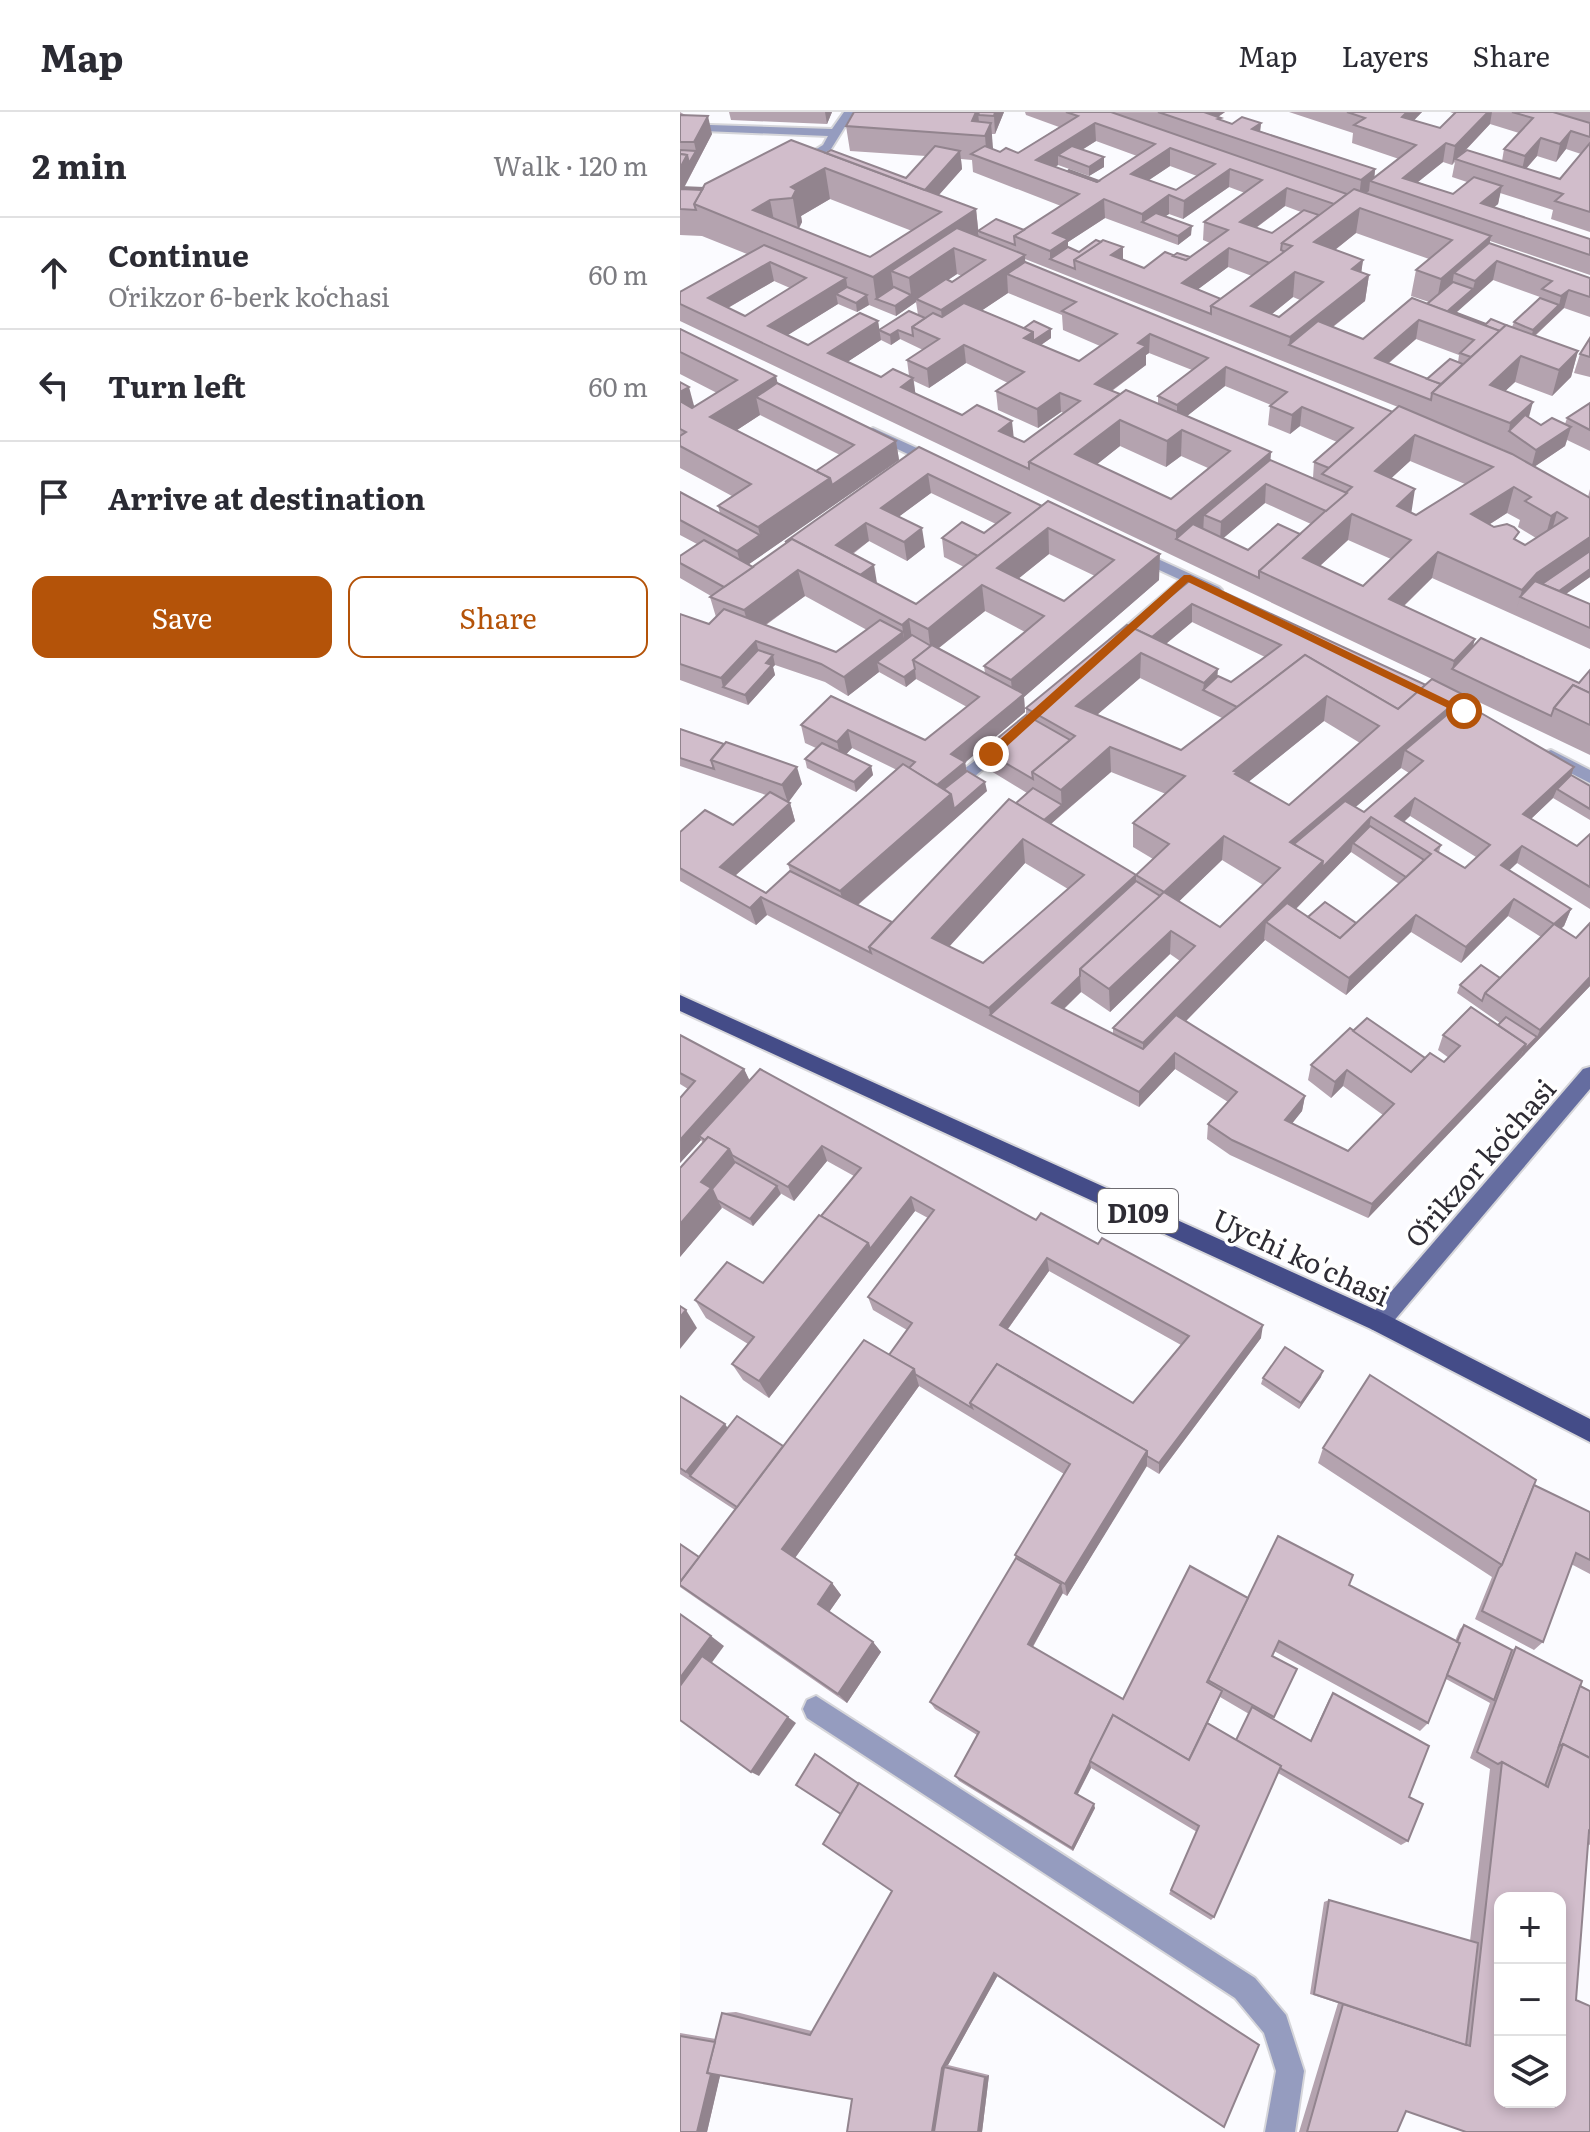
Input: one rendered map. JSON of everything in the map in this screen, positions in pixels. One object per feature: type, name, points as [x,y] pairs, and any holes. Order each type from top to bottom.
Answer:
[{"type":"main road","name":"Uychi ko'chasi","points":[[680,1003],[1379,1322],[1590,1431]]},
{"type":"main road","name":"Oʻrikzor koʻchasi","points":[[1379,1322],[1590,1075]]},
{"type":"street","points":[[793,168],[827,147],[849,112]]},
{"type":"street","points":[[680,127],[838,133]]},
{"type":"street","points":[[855,423],[918,461],[952,470]]},
{"type":"street","points":[[1118,546],[1227,596]]},
{"type":"street","points":[[1541,751],[1590,777]]},
{"type":"street","points":[[816,1709],[1245,1988],[1276,2025],[1290,2071],[1280,2132]]},
{"type":"lane","points":[[1106,652],[1187,578]]},
{"type":"lane","points":[[969,773],[1013,735]]},
{"type":"building","points":[[854,112],[976,112],[972,121],[991,123],[985,136],[846,126]]},
{"type":"building","points":[[978,112],[995,112],[994,116],[979,115]]},
{"type":"building","points":[[1066,112],[1111,112],[1347,194],[1334,204],[1287,188],[1240,222],[1272,233],[1304,210],[1319,215],[1282,243],[1281,250],[1285,252],[1270,263],[1229,248],[1182,283],[1221,299],[1211,306],[1211,314],[1074,260],[1103,240],[1123,247],[1111,255],[1144,268],[1165,252],[1186,260],[1228,230],[1204,222],[1262,180],[1230,169],[1184,201],[1169,195],[1142,214],[1104,199],[1053,233],[1068,239],[1050,251],[1014,236],[1079,194],[971,154],[985,146],[1000,152],[1006,148],[1018,153],[1078,116]],"holes":[[[1095,123],[1155,144],[1097,182],[1036,160]],[[1170,148],[1215,164],[1176,190],[1131,174]]]},
{"type":"building","points":[[1158,112],[1204,112],[1232,124],[1242,117],[1261,123],[1252,129],[1375,169],[1361,180]]},
{"type":"building","points":[[1347,112],[1407,112],[1402,117],[1440,128],[1456,112],[1488,112],[1455,146],[1446,143],[1403,178],[1453,194],[1474,177],[1502,186],[1481,203],[1590,239],[1590,255],[1370,181],[1416,145],[1354,125],[1365,118]]},
{"type":"building","points":[[1512,112],[1553,112],[1590,123],[1590,137],[1571,131],[1560,144],[1541,138],[1525,156],[1504,149],[1533,118]]},
{"type":"building","points":[[680,115],[708,116],[694,142],[680,142]]},
{"type":"building","points":[[791,140],[976,209],[873,277],[694,204],[705,184]],"holes":[[[825,168],[941,212],[870,257],[753,210],[770,200],[792,198],[796,190],[791,187]]]},
{"type":"building","points":[[1590,143],[1590,212],[1555,201],[1563,194],[1455,159],[1467,150],[1560,179]]},
{"type":"building","points":[[935,146],[960,151],[925,190],[826,153],[831,150],[906,178]]},
{"type":"building","points":[[1072,146],[1104,157],[1089,167],[1058,155]]},
{"type":"building","points":[[680,150],[696,151],[689,163],[687,155],[680,154]]},
{"type":"building","points":[[680,154],[687,155],[680,168]]},
{"type":"building","points":[[1069,170],[1099,181],[1097,182]]},
{"type":"building","points":[[680,187],[703,188],[702,190]]},
{"type":"building","points":[[680,189],[702,190],[694,204],[696,210],[680,209]]},
{"type":"building","points":[[1354,189],[1491,236],[1441,279],[1416,270],[1452,240],[1360,208],[1314,242],[1363,260],[1352,269],[1369,275],[1290,337],[1211,306],[1292,246],[1282,243]],"holes":[[[1295,272],[1323,282],[1279,317],[1251,306]]]},
{"type":"building","points":[[1156,213],[1192,226],[1178,236],[1142,222]]},
{"type":"building","points":[[996,219],[1024,230],[1014,236],[1015,245],[978,231]]},
{"type":"building","points":[[957,228],[1025,255],[941,310],[916,299],[946,279],[952,282],[985,260],[954,248],[909,278],[891,271]]},
{"type":"building","points":[[1096,240],[1101,242],[1074,260],[1075,269],[1050,259],[1068,247],[1079,252]]},
{"type":"building","points":[[1489,243],[1590,278],[1590,297],[1569,290],[1561,296],[1542,289],[1552,281],[1497,261],[1475,281],[1454,273]]},
{"type":"building","points":[[764,245],[846,278],[768,326],[808,345],[860,313],[878,321],[828,353],[881,377],[893,369],[913,378],[901,387],[962,415],[977,405],[995,413],[1012,421],[999,431],[1024,442],[1080,401],[1060,393],[1037,409],[996,391],[1024,372],[964,345],[927,369],[907,360],[939,339],[912,327],[933,313],[942,317],[964,303],[1033,332],[1024,338],[1079,361],[1117,334],[1062,311],[1076,302],[1007,274],[1025,262],[1393,412],[1329,468],[1314,462],[1353,428],[1302,407],[1292,415],[1270,406],[1287,392],[1226,367],[1177,405],[1158,396],[1208,358],[1150,334],[1138,343],[1146,346],[1095,384],[1120,394],[1029,462],[1029,469],[680,304],[680,292]],"holes":[[[770,262],[806,278],[745,316],[708,298]]]},
{"type":"building","points":[[1177,253],[1190,257],[1186,260],[1173,256]]},
{"type":"building","points":[[1453,282],[1473,289],[1449,310],[1486,324],[1491,319],[1506,325],[1500,331],[1427,304]]},
{"type":"building","points":[[847,287],[867,295],[856,303],[836,294]]},
{"type":"building","points":[[894,287],[911,295],[895,306],[876,299]]},
{"type":"building","points":[[1412,298],[1500,331],[1471,357],[1460,353],[1474,340],[1419,320],[1375,358],[1441,384],[1432,393],[1431,400],[1289,345],[1318,321],[1363,339]]},
{"type":"building","points":[[1540,298],[1559,305],[1533,330],[1514,322]]},
{"type":"building","points":[[909,311],[925,318],[912,327],[913,336],[898,330],[890,335],[879,330]]},
{"type":"building","points":[[1034,321],[1051,329],[1033,341],[1033,332],[1024,328]]},
{"type":"building","points":[[1506,325],[1578,351],[1559,370],[1521,356],[1490,385],[1533,402],[1510,423],[1432,393]]},
{"type":"building","points":[[680,329],[776,376],[710,417],[830,478],[758,527],[718,506],[751,484],[680,446],[680,436],[686,432],[680,429],[680,401],[692,408],[737,380],[680,352]]},
{"type":"building","points":[[1590,338],[1590,357],[1580,354]]},
{"type":"building","points":[[1450,359],[1463,364],[1441,384],[1427,379]]},
{"type":"building","points":[[680,382],[689,387],[680,392]]},
{"type":"building","points":[[777,383],[896,441],[832,485],[830,478],[816,471],[854,445],[756,397]]},
{"type":"building","points":[[1126,390],[1271,452],[1176,531],[1029,462]],"holes":[[[1120,420],[1167,441],[1182,430],[1230,451],[1171,499],[1075,454]]]},
{"type":"building","points":[[1590,403],[1590,430],[1567,418]]},
{"type":"building","points":[[1399,406],[1512,454],[1590,498],[1590,537],[1537,573],[1522,590],[1438,552],[1389,599],[1475,639],[1454,661],[1259,571],[1352,487],[1322,474]],"holes":[[[1415,435],[1493,467],[1416,515],[1397,506],[1415,489],[1375,471]],[[1514,487],[1531,497],[1525,501],[1551,516],[1557,512],[1567,518],[1525,545],[1514,539],[1519,532],[1514,527],[1507,524],[1494,527],[1471,514]],[[1352,514],[1411,540],[1363,586],[1303,558]]]},
{"type":"building","points":[[1525,415],[1541,425],[1552,418],[1571,427],[1536,450],[1509,431]]},
{"type":"building","points":[[919,447],[1042,506],[978,556],[942,538],[962,522],[984,533],[1010,513],[928,474],[881,508],[922,528],[904,542],[866,523],[836,545],[874,565],[860,575],[792,539],[785,542]]},
{"type":"building","points":[[1270,460],[1347,493],[1326,511],[1266,484],[1221,522],[1204,515]]},
{"type":"building","points":[[680,492],[760,535],[737,551],[680,520]]},
{"type":"building","points":[[1048,501],[1160,554],[1011,680],[984,666],[1044,616],[982,585],[928,629],[909,619],[902,625],[798,570],[744,610],[710,597],[792,539],[916,604]],"holes":[[[1048,528],[1114,560],[1064,601],[997,568]]]},
{"type":"building","points":[[1193,524],[1248,550],[1278,524],[1300,534],[1259,571],[1259,578],[1176,539]]},
{"type":"building","points":[[704,540],[753,567],[724,587],[680,563],[680,556]]},
{"type":"building","points":[[1590,551],[1590,569],[1559,591],[1542,584]]},
{"type":"building","points":[[1193,578],[1426,685],[1398,709],[1305,655],[1237,707],[1203,690],[1218,676],[1231,682],[1281,645],[1192,604],[1152,637],[1132,628]]},
{"type":"building","points":[[1535,581],[1590,604],[1590,628],[1520,597]]},
{"type":"building","points":[[724,609],[836,652],[880,620],[903,632],[844,677],[821,664],[756,641],[721,678],[680,664],[680,614],[709,624]]},
{"type":"building","points":[[1127,625],[1218,669],[1204,683],[1141,653],[1076,706],[1181,750],[1305,655],[1398,709],[1432,679],[1464,695],[1290,842],[1323,861],[1143,1043],[1113,1028],[1195,946],[1171,931],[1109,989],[1080,969],[1164,892],[1136,875],[1169,844],[1133,823],[1185,776],[1110,747],[1061,790],[1032,772],[1075,736],[1026,708]],"holes":[[[1327,696],[1379,726],[1289,805],[1235,774],[1238,772],[1234,771]],[[1224,836],[1280,868],[1220,927],[1164,892]]]},
{"type":"building","points":[[912,635],[931,646],[913,660],[915,669],[904,677],[877,662]]},
{"type":"building","points":[[1481,638],[1579,683],[1590,670],[1590,693],[1573,685],[1551,716],[1452,669]]},
{"type":"building","points":[[932,645],[1024,694],[951,754],[965,762],[937,785],[909,768],[915,762],[848,730],[837,742],[801,725],[831,696],[925,740],[979,697],[913,660]]},
{"type":"building","points":[[758,650],[773,655],[766,663],[772,665],[745,695],[723,687]]},
{"type":"building","points":[[1573,685],[1590,693],[1590,725],[1554,708]]},
{"type":"building","points":[[1462,702],[1574,767],[1523,814],[1577,846],[1590,834],[1590,887],[1522,846],[1501,865],[1571,909],[1554,924],[1514,899],[1466,947],[1416,915],[1349,978],[1266,922],[1287,903],[1340,938],[1431,854],[1371,817],[1322,868],[1323,861],[1294,844],[1345,801],[1364,812],[1423,761],[1405,750]],"holes":[[[1415,798],[1490,845],[1465,868],[1435,850],[1441,845],[1395,816]]]},
{"type":"building","points":[[1026,715],[1070,740],[1032,772],[1033,779],[983,750]]},
{"type":"building","points":[[680,729],[724,744],[711,760],[714,769],[680,758]]},
{"type":"building","points":[[726,742],[797,767],[782,785],[711,760]]},
{"type":"building","points":[[822,743],[871,766],[854,782],[805,759]]},
{"type":"building","points":[[903,764],[951,794],[840,891],[788,864]]},
{"type":"building","points":[[967,771],[985,782],[954,809],[951,794],[944,789]]},
{"type":"building","points":[[1571,775],[1590,786],[1590,809],[1557,789]]},
{"type":"building","points":[[1033,788],[1062,805],[1044,820],[1016,803]]},
{"type":"building","points":[[770,792],[790,803],[720,867],[766,893],[790,871],[892,922],[869,947],[871,953],[761,897],[750,908],[680,868],[680,832],[705,810],[733,825]]},
{"type":"building","points":[[1009,799],[1136,875],[989,1008],[869,947]],"holes":[[[1023,839],[1084,875],[983,963],[932,938]]]},
{"type":"building","points":[[1370,826],[1424,860],[1406,877],[1353,843]]},
{"type":"building","points":[[1136,881],[1160,896],[1080,969],[1080,976],[1052,1003],[1143,1049],[1176,1015],[1305,1096],[1285,1120],[1348,1151],[1394,1104],[1347,1070],[1335,1082],[1311,1065],[1350,1028],[1411,1072],[1430,1053],[1444,1062],[1460,1046],[1443,1035],[1471,1007],[1526,1044],[1372,1204],[1232,1140],[1208,1124],[1237,1092],[1175,1053],[1139,1092],[990,1015]]},
{"type":"building","points":[[1325,902],[1356,923],[1340,938],[1308,917]]},
{"type":"building","points":[[1590,923],[1590,977],[1540,1030],[1485,993],[1554,924],[1576,938]]},
{"type":"building","points":[[1481,965],[1500,978],[1485,993],[1482,1001],[1460,985]]},
{"type":"building","points":[[1506,1017],[1537,1037],[1523,1051],[1526,1044],[1498,1025]]},
{"type":"building","points":[[1367,1018],[1425,1058],[1411,1072],[1353,1031]]},
{"type":"building","points":[[680,1035],[744,1069],[680,1140],[680,1098],[695,1081],[680,1073]]},
{"type":"building","points":[[760,1069],[1036,1220],[1041,1213],[1098,1244],[1102,1238],[1263,1325],[1159,1463],[1147,1456],[1147,1451],[997,1364],[970,1403],[972,1408],[889,1355],[912,1323],[868,1297],[934,1210],[911,1197],[870,1249],[868,1243],[821,1216],[861,1168],[822,1146],[788,1187],[732,1155],[729,1149],[708,1137],[705,1140],[699,1136]],"holes":[[[1047,1258],[1189,1336],[1133,1403],[1000,1325]]]},
{"type":"building","points":[[708,1137],[729,1149],[701,1182],[711,1188],[680,1224],[680,1168]]},
{"type":"building","points":[[735,1162],[777,1186],[750,1219],[717,1200],[712,1189]]},
{"type":"building","points":[[819,1215],[868,1243],[759,1381],[732,1364],[754,1337],[695,1300],[727,1262],[763,1283]]},
{"type":"building","points":[[864,1340],[914,1369],[782,1549],[832,1583],[818,1604],[873,1642],[838,1694],[680,1585],[680,1582]]},
{"type":"building","points":[[1285,1347],[1323,1371],[1301,1403],[1263,1378]]},
{"type":"building","points":[[997,1364],[1147,1451],[1065,1584],[1015,1555],[1070,1464],[970,1403]]},
{"type":"building","points":[[1370,1375],[1536,1480],[1502,1565],[1323,1448]]},
{"type":"building","points":[[680,1396],[725,1424],[686,1472],[680,1468]]},
{"type":"building","points":[[737,1416],[783,1446],[737,1507],[690,1476]]},
{"type":"building","points":[[1534,1485],[1590,1512],[1590,1560],[1576,1553],[1543,1642],[1482,1611]]},
{"type":"building","points":[[1278,1536],[1353,1575],[1349,1585],[1460,1643],[1428,1723],[1279,1641],[1272,1656],[1297,1669],[1274,1717],[1208,1680]]},
{"type":"building","points":[[680,1544],[699,1557],[680,1582]]},
{"type":"building","points":[[1016,1558],[1061,1584],[1028,1644],[1123,1699],[1190,1566],[1248,1598],[1207,1682],[1222,1691],[1189,1760],[1113,1715],[1075,1793],[1094,1804],[1072,1848],[955,1776],[979,1732],[930,1702]]},
{"type":"building","points":[[680,1614],[711,1636],[680,1678]]},
{"type":"building","points":[[1464,1625],[1512,1650],[1494,1700],[1447,1675]]},
{"type":"building","points":[[1516,1647],[1582,1681],[1545,1786],[1477,1752]]},
{"type":"building","points":[[702,1656],[788,1717],[751,1772],[680,1720],[680,1686]]},
{"type":"building","points":[[1580,1686],[1590,1691],[1590,1758],[1563,1744],[1559,1746]]},
{"type":"building","points":[[1333,1693],[1429,1746],[1409,1797],[1423,1804],[1408,1841],[1236,1740],[1252,1707],[1311,1741]]},
{"type":"building","points":[[1113,1715],[1189,1760],[1207,1723],[1281,1766],[1214,1917],[1171,1890],[1199,1826],[1090,1761]]},
{"type":"building","points":[[1563,1744],[1590,1758],[1590,1832],[1576,2000],[1590,2006],[1590,2132],[1466,2132],[1406,2111],[1397,2132],[1307,2132],[1343,2004],[1470,2046],[1502,1762],[1548,1787]]},
{"type":"building","points":[[815,1754],[859,1784],[841,1814],[796,1785]]},
{"type":"building","points":[[859,1783],[1259,2045],[1224,2127],[994,1973],[942,2068],[932,2132],[847,2132],[852,2099],[707,2073],[722,2013],[810,2035],[892,1891],[823,1844]]},
{"type":"building","points":[[1329,1900],[1478,1943],[1466,2045],[1314,1994]]},
{"type":"building","points":[[680,2036],[715,2042],[697,2132],[680,2132]]},
{"type":"building","points":[[944,2067],[985,2077],[978,2132],[934,2132]]},
{"type":"route","points":[[991,754],[1187,578],[1464,711]]}]
